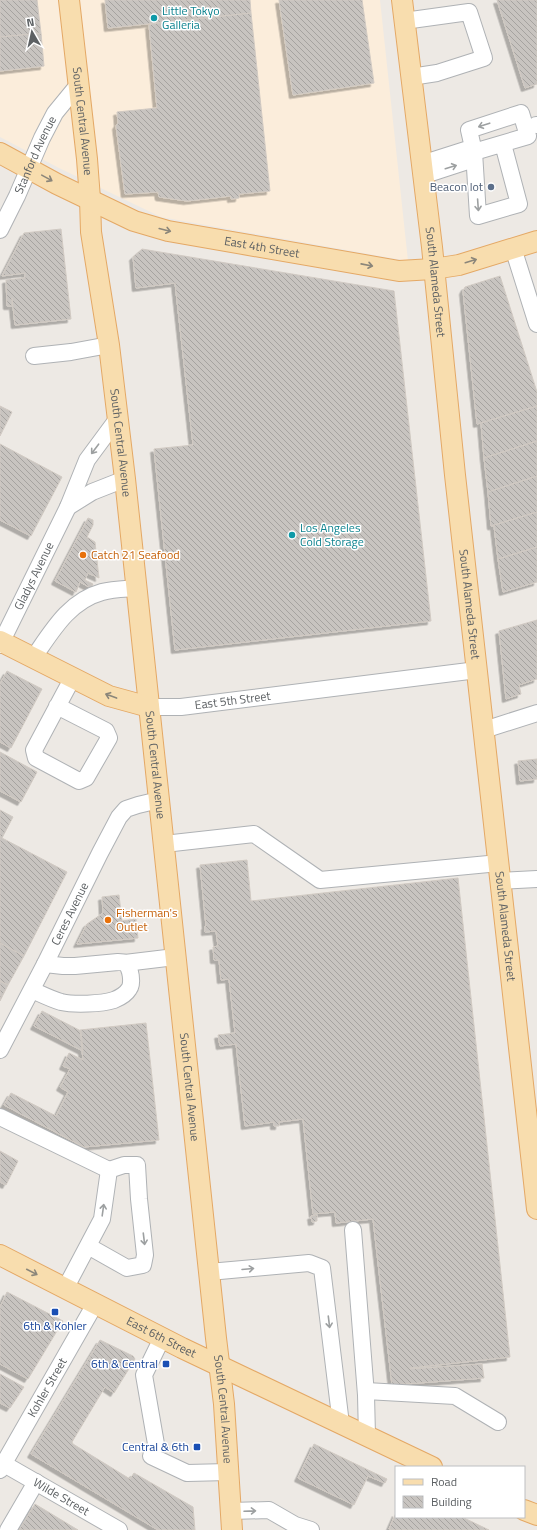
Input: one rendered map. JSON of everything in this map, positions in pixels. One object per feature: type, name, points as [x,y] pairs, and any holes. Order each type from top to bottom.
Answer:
[{"type":"main road","name":"South Central Avenue","points":[[69,0],[90,200],[91,232],[109,345],[137,588],[175,957],[224,1404],[232,1521]]},
{"type":"main road","name":"South Alameda Street","points":[[402,0],[500,872],[531,1104],[537,1209]]},
{"type":"main road","name":"East 4th Street","points":[[0,153],[57,184],[134,221],[168,231],[399,271],[433,269],[459,265],[537,241]]},
{"type":"main road","name":"East 5th Street","points":[[1,642],[34,657],[109,696],[149,706]]},
{"type":"main road","name":"East 6th Street","points":[[0,1255],[162,1338],[430,1466]]},
{"type":"main road","points":[[525,1510],[537,1515]]},
{"type":"street","points":[[404,21],[469,12],[484,58],[437,72],[411,77]]},
{"type":"street","name":"Stanford Avenue","points":[[0,230],[17,196],[42,138],[56,113],[78,85]]},
{"type":"street","points":[[421,170],[468,149],[474,152],[528,136],[521,113],[469,130],[474,152],[478,216],[519,204],[502,144]]},
{"type":"street","points":[[514,248],[537,324]]},
{"type":"street","points":[[34,356],[71,352],[109,345]]},
{"type":"street","name":"Gladys Avenue","points":[[1,642],[68,507],[87,460],[118,418]]},
{"type":"street","points":[[68,507],[92,492],[125,479]]},
{"type":"street","points":[[34,657],[62,618],[77,604],[102,592],[137,588]]},
{"type":"street","name":"East 5th Street","points":[[149,706],[181,707],[478,670]]},
{"type":"street","points":[[57,706],[106,731],[109,738],[86,778],[78,781],[36,758],[34,750],[57,706],[73,677]]},
{"type":"street","points":[[484,730],[537,713]]},
{"type":"street","name":"Ceres Avenue","points":[[0,1050],[32,990],[119,817],[126,809],[159,800]]},
{"type":"street","points":[[164,844],[254,834],[320,880],[500,872],[537,879]]},
{"type":"street","points":[[45,964],[63,966],[118,962],[124,963],[175,957]]},
{"type":"street","points":[[32,990],[61,1002],[87,1003],[113,1000],[123,995],[130,988],[129,968],[124,963]]},
{"type":"street","points":[[0,1118],[109,1170],[124,1165],[137,1165],[146,1255],[143,1266],[127,1268],[88,1246]]},
{"type":"street","points":[[65,1289],[102,1219],[109,1170]]},
{"type":"street","points":[[353,1230],[366,1391],[367,1436]]},
{"type":"street","points":[[210,1272],[309,1263],[322,1268],[341,1424]]},
{"type":"street","name":"Kohler Street","points":[[2,1467],[94,1304]]},
{"type":"street","points":[[162,1338],[144,1375],[156,1444],[151,1456],[187,1473],[228,1472]]},
{"type":"street","points":[[366,1391],[455,1396],[498,1422]]},
{"type":"street","name":"Wilde Street","points":[[2,1467],[36,1482],[119,1530]]},
{"type":"street","points":[[8,1530],[36,1482]]},
{"type":"street","points":[[232,1521],[269,1510],[295,1525],[311,1530]]},
{"type":"shaded area","points":[[0,0],[380,0],[408,261],[161,217],[59,168],[0,137]]},
{"type":"building","points":[[0,0],[37,0],[41,33],[0,37]]},
{"type":"building","name":"Little Tokyo Galleria","points":[[105,0],[250,0],[251,13],[108,28]]},
{"type":"building","points":[[279,0],[362,0],[374,83],[293,95]]},
{"type":"building","points":[[497,0],[537,0],[537,84],[525,88]]},
{"type":"building","points":[[251,13],[270,191],[239,194],[239,198],[231,199],[231,196],[187,201],[159,197],[158,192],[125,194],[116,126],[118,123],[117,112],[157,108],[149,25]]},
{"type":"building","points":[[41,33],[44,66],[0,71],[0,37]]},
{"type":"building","points":[[61,229],[71,319],[15,325],[12,298],[12,306],[7,306],[6,280],[25,278],[25,273],[2,276],[24,233]]},
{"type":"building","name":"Los Angeles Cold Storage","points":[[142,249],[394,291],[431,621],[175,650],[154,449],[193,445],[175,283],[136,288],[133,257]]},
{"type":"building","points":[[500,276],[537,392],[537,406],[477,424],[463,291],[465,287]]},
{"type":"building","points":[[0,406],[12,412],[0,436]]},
{"type":"building","points":[[537,406],[537,441],[484,458],[481,423]]},
{"type":"building","points":[[537,441],[537,476],[488,492],[484,458]]},
{"type":"building","points":[[0,444],[62,477],[31,536],[0,520]]},
{"type":"building","points":[[537,476],[537,512],[491,526],[488,492]]},
{"type":"building","points":[[537,512],[537,547],[498,559],[494,526],[491,526]]},
{"type":"building","name":"Catch 21 Seafood","points":[[88,518],[93,520],[93,525],[87,537],[95,542],[99,578],[88,573],[85,580],[93,584],[91,588],[80,582],[76,592],[55,581]]},
{"type":"building","points":[[537,547],[537,582],[503,592],[498,559]]},
{"type":"building","points":[[537,620],[537,679],[519,685],[521,694],[506,699],[499,631]]},
{"type":"building","points":[[7,671],[42,689],[11,748],[0,742],[0,684]]},
{"type":"building","points":[[0,752],[37,772],[21,802],[0,791]]},
{"type":"building","points":[[537,759],[537,779],[520,781],[518,761]]},
{"type":"building","points":[[0,810],[13,817],[2,838],[67,872],[24,956],[0,943]]},
{"type":"building","points":[[247,860],[251,901],[458,878],[510,1357],[410,1369],[482,1364],[484,1378],[392,1385],[373,1219],[336,1223],[335,1212],[313,1214],[303,1119],[279,1122],[279,1126],[274,1126],[274,1122],[245,1126],[236,1044],[220,1046],[218,1035],[235,1033],[229,979],[221,980],[219,960],[214,960],[213,947],[218,946],[216,931],[205,932],[206,926],[200,865]]},
{"type":"building","name":"Fisherman's Outlet","points":[[119,895],[122,921],[136,919],[138,938],[77,944],[87,924],[103,913],[102,897]]},
{"type":"building","points":[[0,943],[24,956],[8,985],[0,981]]},
{"type":"building","points":[[0,981],[8,985],[0,1001]]},
{"type":"building","points":[[42,1011],[81,1031],[83,1051],[34,1026]]},
{"type":"building","points":[[146,1023],[159,1140],[84,1147],[4,1105],[11,1093],[56,1116],[68,1092],[60,1087],[70,1069],[63,1066],[69,1053],[83,1060],[80,1030]]},
{"type":"building","points":[[0,1151],[18,1161],[6,1185],[0,1182]]},
{"type":"building","points":[[317,1215],[317,1221],[312,1222],[311,1216]]},
{"type":"building","points":[[7,1292],[63,1321],[28,1379],[0,1364],[0,1307]]},
{"type":"building","points":[[100,1340],[133,1356],[135,1359],[114,1393],[105,1387],[72,1442],[73,1444],[130,1479],[134,1473],[193,1507],[195,1530],[158,1530],[31,1454]]},
{"type":"building","points":[[0,1374],[24,1387],[10,1408],[0,1403]]},
{"type":"building","points":[[314,1444],[387,1479],[385,1483],[368,1476],[354,1505],[298,1478]]},
{"type":"building","points":[[35,1504],[78,1530],[19,1530]]},
{"type":"building","points":[[395,1515],[395,1518],[464,1518],[489,1530],[391,1530],[389,1529]]},
{"type":"place","name":"Little Tokyo Galleria","points":[[154,18]]},
{"type":"place","name":"Beacon lot","points":[[491,187]]},
{"type":"place","name":"Los Angeles Cold Storage","points":[[292,535]]},
{"type":"place","name":"Catch 21 Seafood","points":[[83,555]]},
{"type":"place","name":"Fisherman's Outlet","points":[[108,920]]},
{"type":"place","name":"6th & Kohler","points":[[55,1312]]},
{"type":"place","name":"6th & Central","points":[[166,1364]]},
{"type":"place","name":"Central & 6th","points":[[197,1447]]}]
